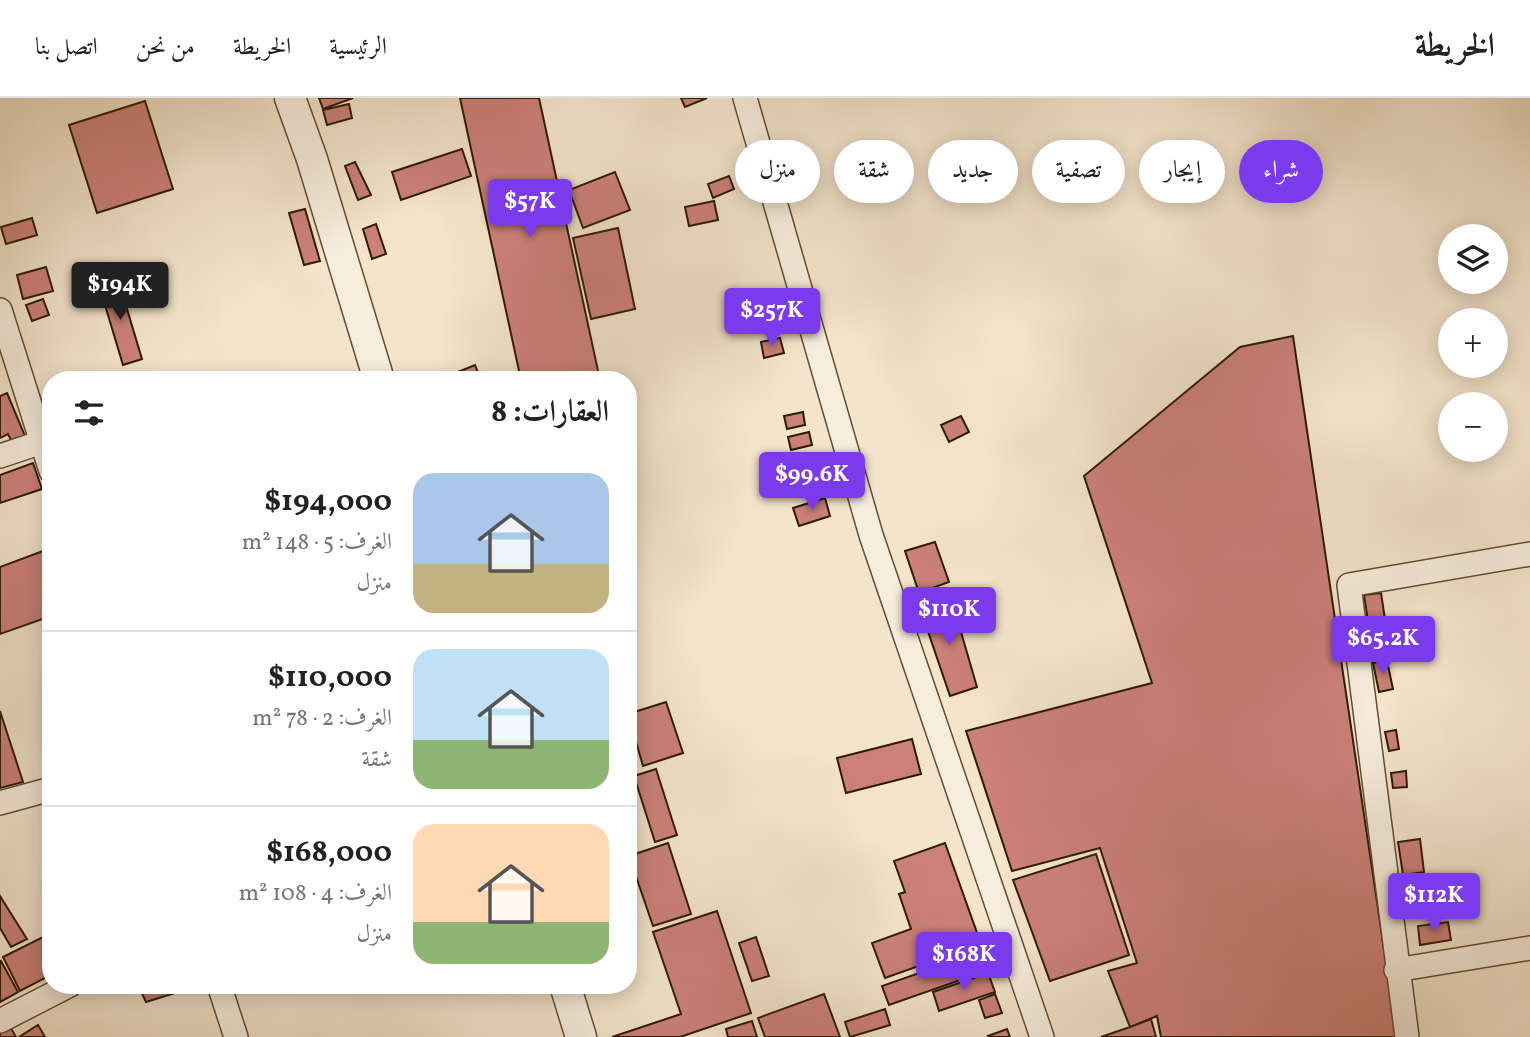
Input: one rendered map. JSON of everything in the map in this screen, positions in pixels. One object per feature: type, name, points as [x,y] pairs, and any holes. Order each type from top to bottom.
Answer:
[{"type":"street","points":[[290,98],[312,159],[376,371]]},
{"type":"street","points":[[745,98],[871,536],[1042,1037]]},
{"type":"street","points":[[0,310],[42,442],[0,456]]},
{"type":"street","points":[[1407,1037],[1396,970],[1349,585],[1530,554]]},
{"type":"street","points":[[0,803],[42,791]]},
{"type":"street","points":[[1396,970],[1530,948]]},
{"type":"street","points":[[0,1021],[52,994]]},
{"type":"street","points":[[222,994],[236,1037]]},
{"type":"street","points":[[568,994],[582,1037]]},
{"type":"building","points":[[319,98],[353,98],[323,109]]},
{"type":"building","points":[[460,98],[539,98],[598,371],[519,371]]},
{"type":"building","points":[[681,98],[707,98],[685,107]]},
{"type":"building","points":[[145,101],[173,189],[97,213],[69,125]]},
{"type":"building","points":[[349,104],[352,118],[327,125],[323,110]]},
{"type":"building","points":[[462,149],[471,176],[401,200],[392,172]]},
{"type":"building","points":[[355,162],[371,195],[358,200],[345,166]]},
{"type":"building","points":[[615,172],[630,210],[583,228],[569,190]]},
{"type":"building","points":[[729,176],[734,189],[713,198],[708,184]]},
{"type":"building","points":[[714,201],[718,220],[689,226],[685,207]]},
{"type":"building","points":[[305,209],[320,261],[304,265],[289,213]]},
{"type":"building","points":[[32,218],[37,235],[6,244],[1,227]]},
{"type":"building","points":[[376,224],[386,254],[372,259],[363,229]]},
{"type":"building","points":[[618,228],[635,309],[591,319],[573,238]]},
{"type":"building","points":[[46,267],[53,291],[23,299],[17,275]]},
{"type":"building","points":[[118,279],[142,359],[123,365],[99,285]]},
{"type":"building","points":[[43,299],[49,315],[32,321],[26,305]]},
{"type":"building","points":[[1293,336],[1397,1037],[1161,1037],[1157,1016],[1130,1027],[1108,971],[1137,963],[1100,848],[1012,871],[966,731],[1152,683],[1084,476],[1240,347]]},
{"type":"building","points":[[780,338],[784,353],[764,358],[761,342]]},
{"type":"building","points":[[475,365],[477,371],[460,371]]},
{"type":"building","points":[[7,393],[25,436],[12,442],[8,434],[0,438],[0,396]]},
{"type":"building","points":[[803,412],[805,425],[787,429],[784,416]]},
{"type":"building","points":[[961,416],[969,432],[949,442],[941,425]]},
{"type":"building","points":[[809,432],[812,445],[791,450],[788,437]]},
{"type":"building","points":[[33,463],[42,489],[0,503],[0,475]]},
{"type":"building","points":[[819,469],[825,494],[810,498],[805,472]]},
{"type":"building","points":[[825,498],[830,516],[799,526],[793,508]]},
{"type":"building","points":[[935,542],[949,582],[919,593],[905,551]]},
{"type":"building","points":[[42,551],[42,619],[0,634],[0,567]]},
{"type":"building","points":[[1381,593],[1386,626],[1369,628],[1364,595]]},
{"type":"building","points":[[952,601],[977,687],[950,696],[920,608]]},
{"type":"building","points":[[1387,661],[1393,689],[1379,692],[1373,663]]},
{"type":"building","points":[[666,702],[683,753],[643,766],[637,745],[637,711]]},
{"type":"building","points":[[0,711],[23,782],[0,788]]},
{"type":"building","points":[[1396,730],[1399,749],[1389,751],[1385,732]]},
{"type":"building","points":[[912,739],[921,774],[846,793],[837,758]]},
{"type":"building","points":[[656,769],[677,835],[655,842],[637,785],[637,775]]},
{"type":"building","points":[[1406,771],[1407,787],[1393,788],[1391,773]]},
{"type":"building","points":[[1420,839],[1424,872],[1403,875],[1398,842]]},
{"type":"building","points":[[668,843],[691,914],[653,926],[637,879],[637,853]]},
{"type":"building","points":[[945,843],[981,944],[885,978],[872,943],[911,929],[899,894],[905,892],[894,861]]},
{"type":"building","points":[[1096,854],[1129,955],[1050,981],[1013,880]]},
{"type":"building","points":[[0,896],[27,939],[11,947],[0,928]]},
{"type":"building","points":[[717,911],[751,1013],[680,1037],[612,1037],[681,1014],[653,932]]},
{"type":"building","points":[[1448,922],[1451,940],[1420,945],[1418,926]]},
{"type":"building","points":[[756,937],[769,976],[752,981],[739,943]]},
{"type":"building","points":[[42,938],[42,980],[20,991],[3,957]]},
{"type":"building","points":[[982,951],[989,970],[889,1005],[882,986]]},
{"type":"building","points":[[0,962],[18,992],[0,1002]]},
{"type":"building","points":[[988,973],[995,992],[939,1011],[933,992]]},
{"type":"building","points":[[142,994],[172,994],[146,1002]]},
{"type":"building","points":[[824,994],[840,1037],[765,1037],[758,1018]]},
{"type":"building","points":[[995,994],[1002,1013],[985,1018],[979,1000]]},
{"type":"building","points":[[885,1009],[890,1025],[850,1037],[845,1022]]},
{"type":"building","points":[[1151,1019],[1156,1037],[1101,1037],[1130,1027]]},
{"type":"building","points":[[752,1021],[757,1037],[728,1037],[726,1029]]},
{"type":"building","points":[[9,1025],[16,1037],[0,1037],[0,1031]]},
{"type":"building","points":[[38,1025],[45,1037],[19,1037]]},
{"type":"building","points":[[1007,1029],[1010,1037],[988,1036]]}]
